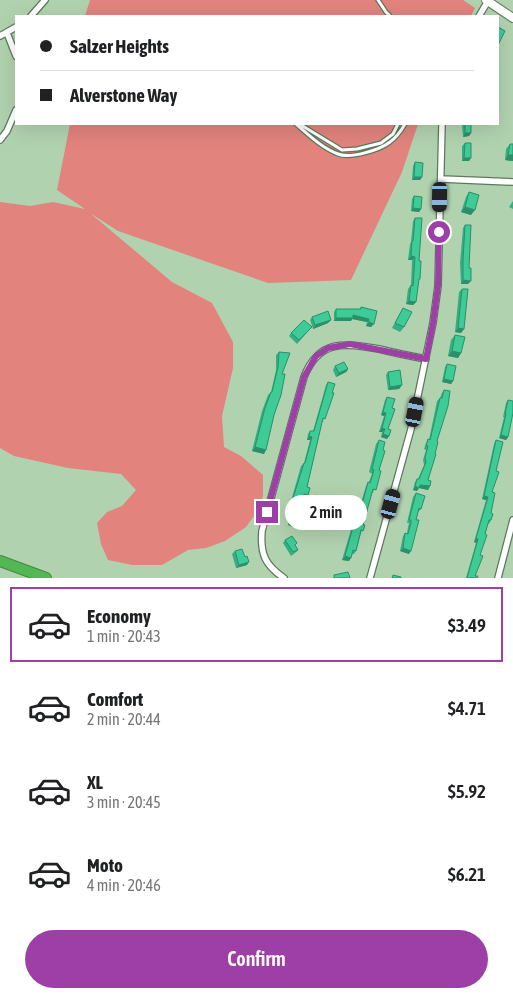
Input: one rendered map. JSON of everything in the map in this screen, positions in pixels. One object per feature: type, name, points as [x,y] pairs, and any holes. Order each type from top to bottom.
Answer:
[{"type":"highway","points":[[0,561],[46,578]]},
{"type":"main road","points":[[487,1],[513,18]]},
{"type":"street","points":[[32,15],[45,0]]},
{"type":"street","points":[[479,15],[487,1]]},
{"type":"street","points":[[0,36],[15,28]]},
{"type":"street","points":[[7,33],[15,53]]},
{"type":"street","points":[[0,140],[7,131],[15,112]]},
{"type":"street","points":[[370,578],[411,429],[433,323],[438,286],[442,125]]},
{"type":"street","points":[[440,179],[513,182]]},
{"type":"street","points":[[284,578],[270,566],[263,556],[261,548],[262,531],[304,377],[312,361],[322,351],[342,344],[358,345],[426,359]]},
{"type":"street","points":[[498,578],[513,520]]},
{"type":"lane","points":[[378,0],[389,15]]},
{"type":"lane","points":[[298,125],[323,146],[348,156],[368,152],[389,143],[400,133],[404,125]]},
{"type":"lane","points":[[299,125],[342,150],[357,149],[381,143],[393,134],[398,125]]},
{"type":"shaded area","points":[[90,0],[463,0],[475,8],[472,15],[85,15]]},
{"type":"shaded area","points":[[70,125],[418,125],[402,172],[351,280],[268,283],[118,231],[90,213],[172,282],[212,303],[233,342],[233,368],[222,416],[224,447],[241,456],[263,475],[263,496],[257,512],[246,527],[225,541],[206,548],[188,550],[162,565],[132,565],[108,560],[101,544],[97,523],[107,512],[122,506],[136,490],[121,474],[68,468],[14,456],[0,448],[0,202],[30,206],[53,202],[85,209],[57,190]]},
{"type":"building","points":[[499,28],[505,31],[499,43]]},
{"type":"building","points":[[465,125],[471,125],[471,133],[465,133]]},
{"type":"building","points":[[465,143],[471,143],[471,158],[464,158]]},
{"type":"building","points":[[510,144],[513,144],[513,155],[508,155]]},
{"type":"building","points":[[415,162],[423,163],[422,177],[414,177]]},
{"type":"building","points":[[469,192],[479,195],[475,210],[465,207]]},
{"type":"building","points":[[414,196],[422,197],[421,209],[413,208]]},
{"type":"building","points":[[415,218],[422,218],[419,261],[421,261],[420,279],[416,302],[409,301],[411,285],[413,286],[415,257],[411,256]]},
{"type":"building","points":[[465,225],[471,225],[469,268],[471,268],[471,281],[463,280]]},
{"type":"building","points":[[462,289],[468,289],[464,329],[458,328]]},
{"type":"building","points":[[361,307],[377,311],[374,324],[369,322],[369,319],[353,315],[353,318],[336,318],[336,309],[361,309]]},
{"type":"building","points":[[403,308],[412,312],[404,327],[395,323]]},
{"type":"building","points":[[328,311],[331,320],[315,325],[312,317]]},
{"type":"building","points":[[304,320],[312,327],[299,340],[291,333]]},
{"type":"building","points":[[455,335],[465,337],[461,353],[452,351]]},
{"type":"building","points":[[279,352],[290,353],[282,374],[285,374],[281,395],[266,450],[255,447],[265,408],[272,392],[278,367]]},
{"type":"building","points":[[344,362],[348,369],[339,373],[335,366]]},
{"type":"building","points":[[447,364],[456,366],[453,381],[444,379]]},
{"type":"building","points":[[400,370],[402,385],[390,387],[388,372]]},
{"type":"building","points":[[328,382],[335,384],[332,393],[334,393],[325,419],[323,418],[307,487],[310,488],[308,495],[304,494],[302,500],[293,498],[312,437],[309,436],[310,431],[314,431]]},
{"type":"building","points":[[444,390],[450,391],[448,406],[428,480],[431,481],[430,486],[420,485],[419,488],[415,486],[426,462],[425,457],[428,446],[426,446],[428,439],[430,440],[440,398],[442,398]]},
{"type":"building","points":[[387,397],[395,399],[392,408],[395,409],[388,429],[391,430],[389,436],[383,434],[385,429],[382,428],[386,413],[383,412]]},
{"type":"building","points":[[508,400],[513,401],[513,413],[508,437],[501,435]]},
{"type":"building","points":[[379,440],[385,442],[383,450],[385,451],[379,470],[381,471],[376,490],[373,489],[363,531],[361,530],[356,551],[353,550],[351,558],[345,556],[354,523],[357,523],[368,482],[370,483],[374,470],[372,469]]},
{"type":"building","points":[[496,440],[503,442],[496,471],[499,472],[492,492],[495,493],[491,513],[493,514],[485,534],[487,535],[480,555],[483,556],[475,576],[478,576],[477,578],[467,578],[488,497],[484,496]]},
{"type":"building","points":[[416,493],[425,496],[421,509],[419,508],[416,520],[419,520],[411,551],[403,548],[405,533],[408,534],[411,523],[411,520],[409,520]]},
{"type":"building","points":[[292,508],[297,510],[295,514],[299,515],[297,524],[290,522],[291,518],[289,517]]},
{"type":"building","points":[[292,536],[297,543],[295,545],[298,550],[293,552],[285,540]]},
{"type":"building","points":[[242,549],[249,562],[239,565],[235,551]]},
{"type":"building","points":[[348,572],[350,578],[334,578],[334,575]]},
{"type":"building","points":[[393,575],[401,577],[401,578],[392,578]]},
{"type":"route","points":[[267,512],[304,377],[316,356],[328,348],[350,344],[426,359],[438,286],[439,232]]}]
